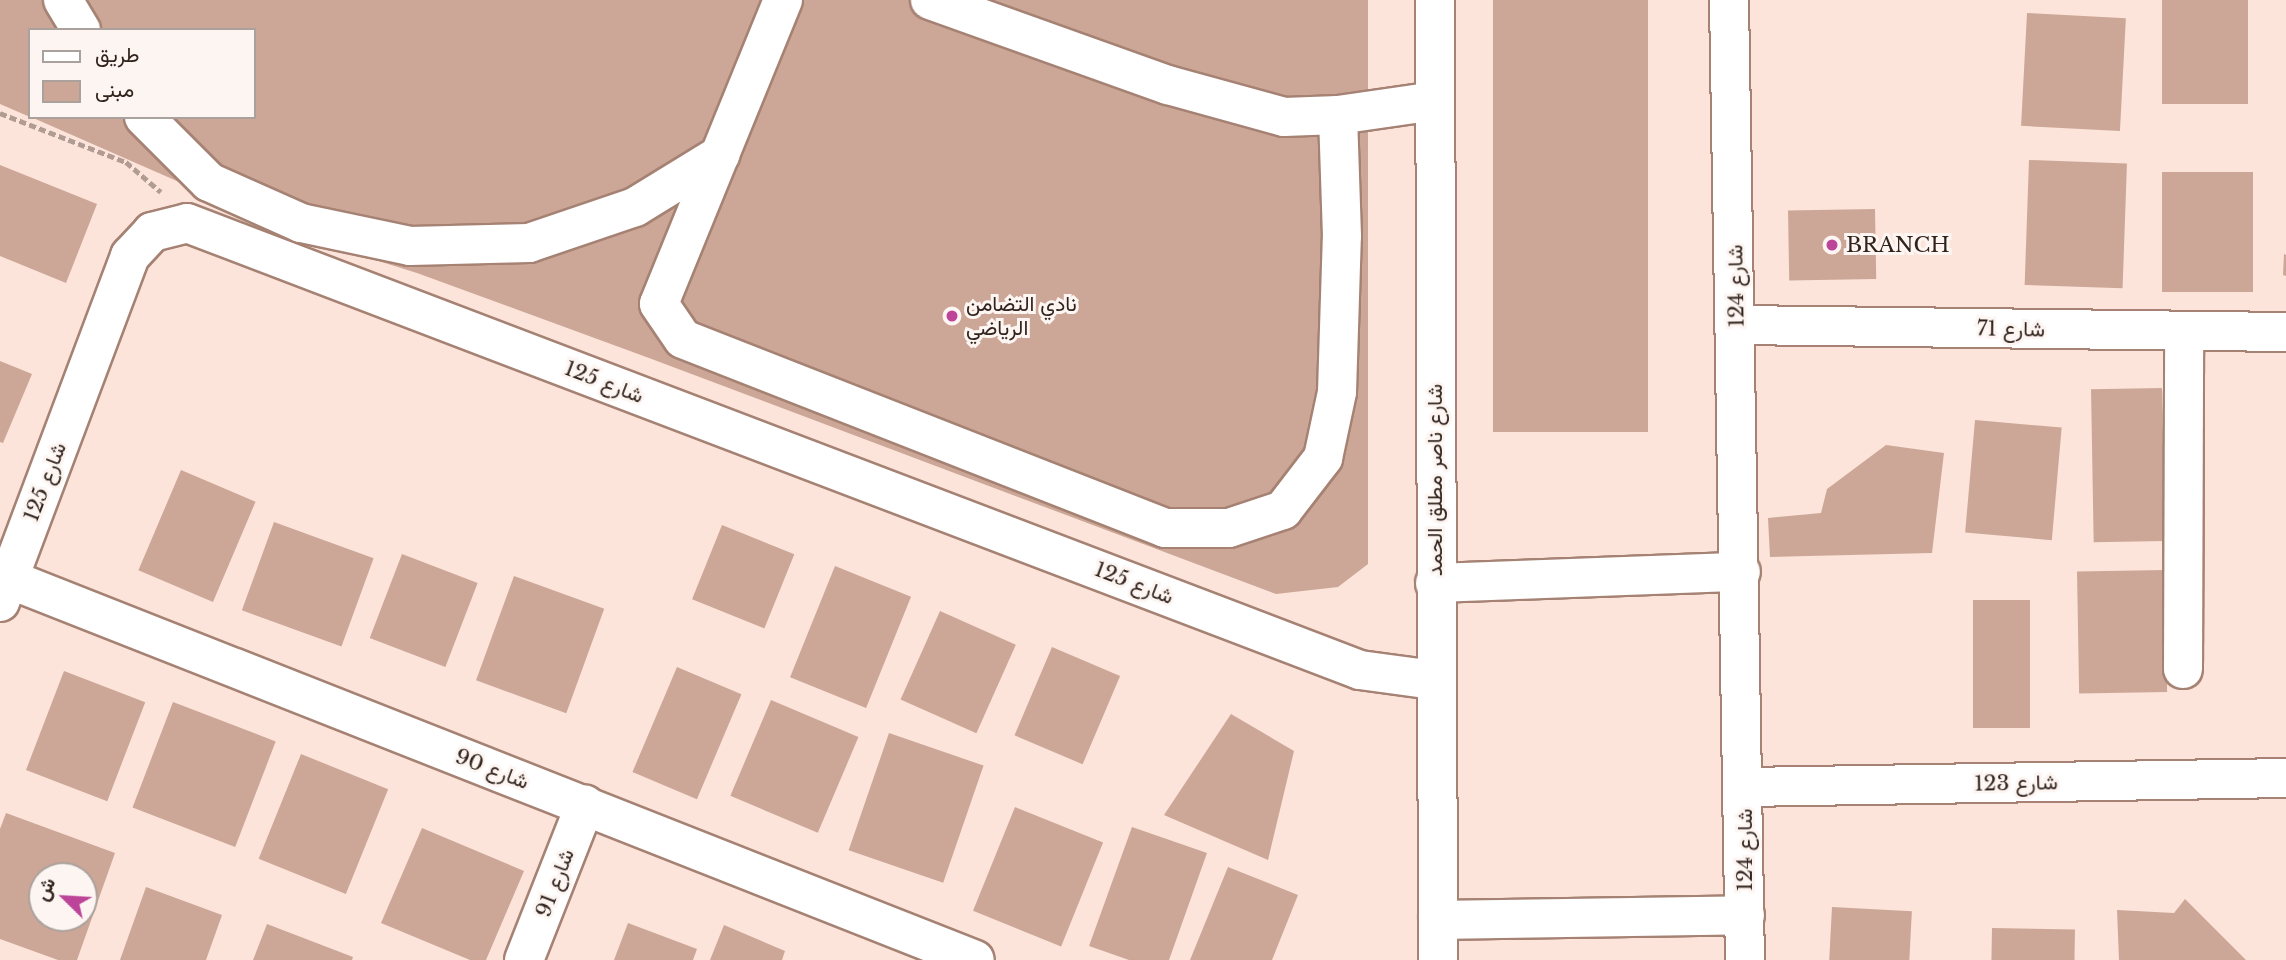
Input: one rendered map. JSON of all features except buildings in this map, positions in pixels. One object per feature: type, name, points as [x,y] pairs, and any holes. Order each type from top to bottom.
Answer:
[{"type":"street","points":[[63,0],[80,28]]},
{"type":"street","points":[[783,0],[659,304],[683,339],[1166,528],[1229,528],[1283,510],[1323,458],[1337,392],[1342,236],[1338,115]]},
{"type":"street","points":[[930,0],[1227,104],[1284,117],[1338,115],[1434,101]]},
{"type":"street","name":"شارع ناصر مطلق الحمد","points":[[1435,0],[1434,680],[1438,960]]},
{"type":"street","name":"شارع 124","points":[[1729,0],[1745,787],[1745,960]]},
{"type":"street","points":[[146,119],[209,182],[301,223],[410,246],[529,243],[635,206],[720,155]]},
{"type":"street","name":"شارع 125","points":[[5,590],[130,256],[152,232],[187,223],[1360,670],[1434,680]]},
{"type":"street","name":"شارع 71","points":[[1737,325],[2286,332]]},
{"type":"street","points":[[2183,669],[2184,331]]},
{"type":"street","points":[[1435,583],[1741,572]]},
{"type":"street","name":"شارع 90","points":[[5,590],[585,805],[972,960]]},
{"type":"street","name":"شارع 123","points":[[1745,787],[2286,778]]},
{"type":"street","name":"شارع 91","points":[[524,960],[585,805]]},
{"type":"street","points":[[1438,920],[1745,915]]},
{"type":"path","points":[[0,113],[126,162],[154,184],[187,223]]},
{"type":"place","name":"BRANCH","points":[[1832,245]]},
{"type":"place","name":"نادي التضامن الرياضي","points":[[952,316]]}]
